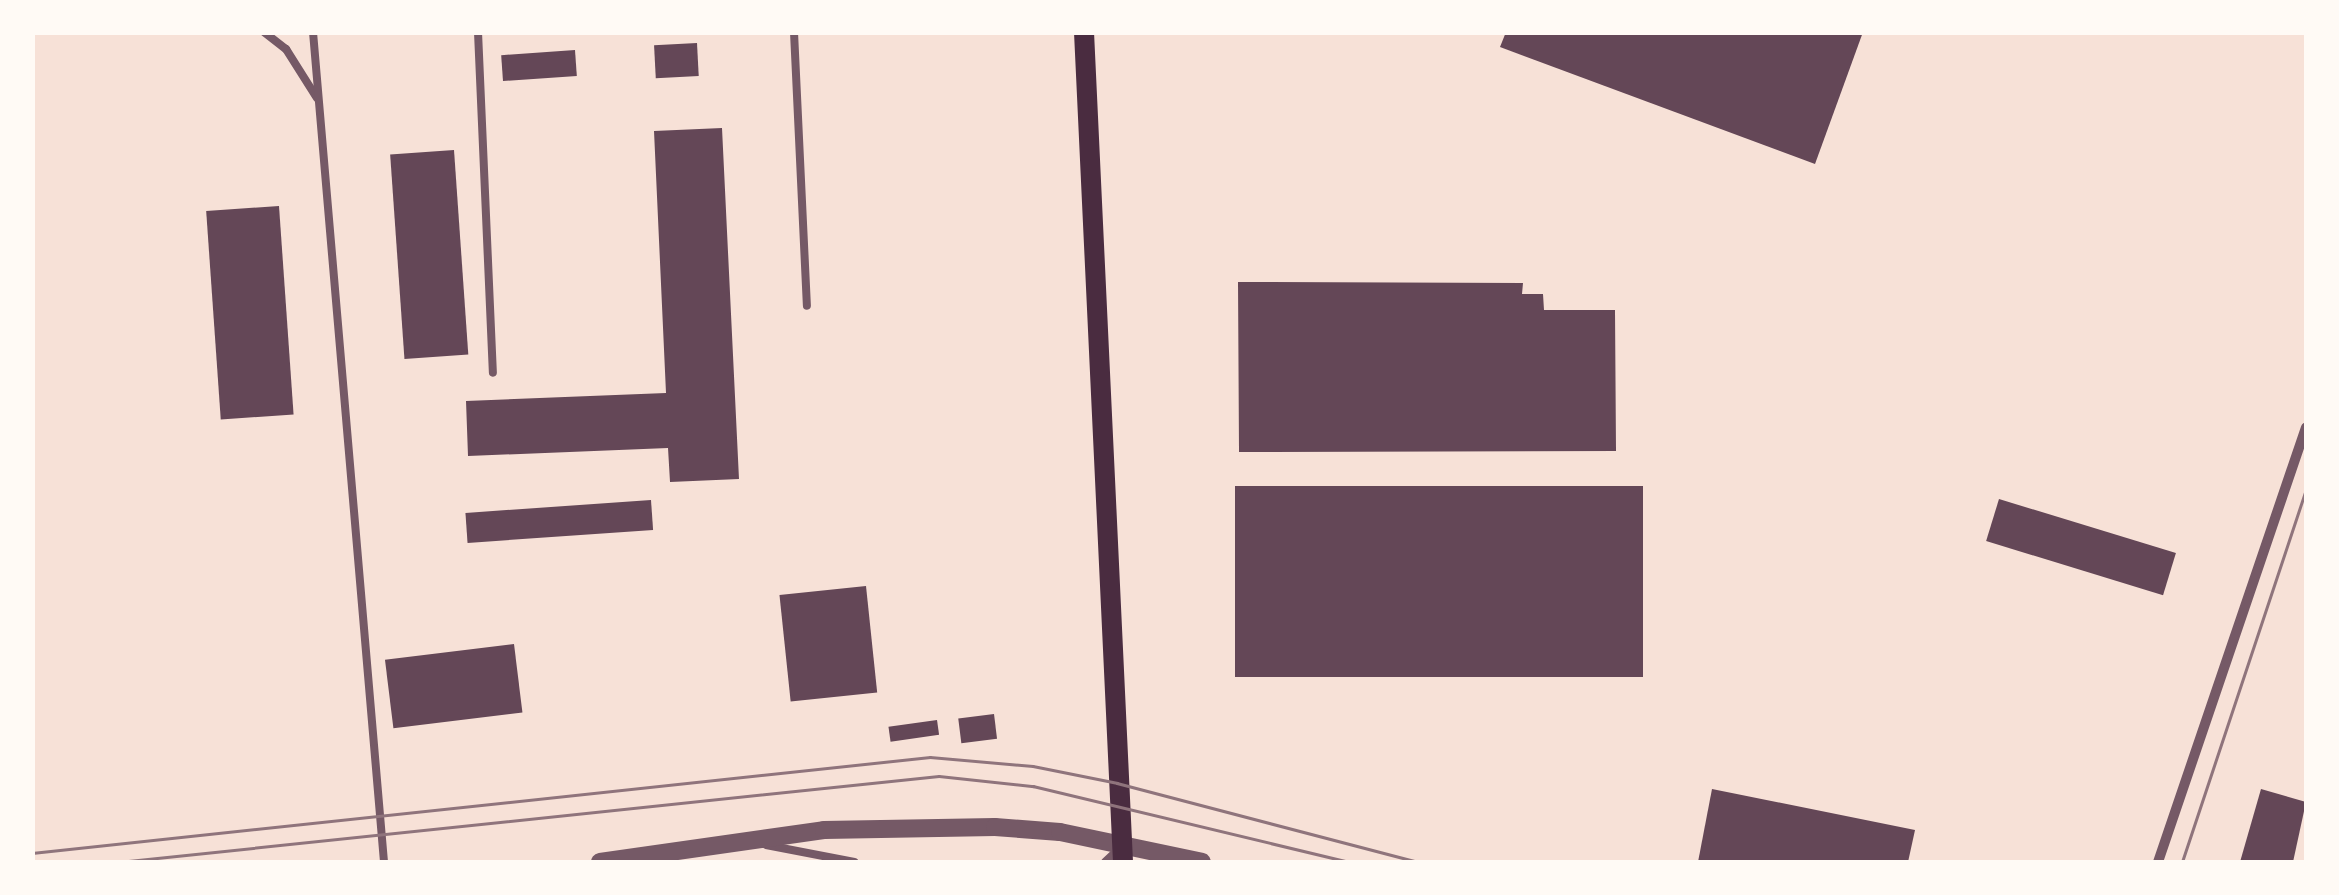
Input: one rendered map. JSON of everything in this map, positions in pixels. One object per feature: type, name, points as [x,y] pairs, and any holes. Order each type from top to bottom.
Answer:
[{"type":"main road","points":[[1084,32],[1122,854]]},
{"type":"street","points":[[2158,862],[2306,426]]},
{"type":"street","points":[[600,862],[642,860],[824,830],[995,826],[1122,854],[1202,862]]},
{"type":"lane","points":[[264,32],[286,49],[319,102]]},
{"type":"lane","points":[[313,32],[384,862]]},
{"type":"lane","points":[[478,32],[493,373]]},
{"type":"lane","points":[[794,32],[807,306]]},
{"type":"lane","points":[[742,841],[854,862]]},
{"type":"lane","points":[[1105,862],[1122,854]]},
{"type":"building","points":[[1506,32],[1863,32],[1815,164],[1500,47]]},
{"type":"building","points":[[697,43],[699,76],[656,78],[654,45]]},
{"type":"building","points":[[575,50],[577,76],[503,81],[501,55]]},
{"type":"building","points":[[722,128],[739,479],[670,482],[668,448],[468,456],[466,401],[666,393],[654,131]]},
{"type":"building","points":[[454,150],[468,355],[404,359],[390,154]]},
{"type":"building","points":[[279,206],[294,414],[221,420],[206,211]]},
{"type":"building","points":[[1238,282],[1523,283],[1522,294],[1543,294],[1544,310],[1615,310],[1616,451],[1239,452]]},
{"type":"building","points":[[1235,486],[1643,486],[1643,677],[1235,677]]},
{"type":"building","points":[[1999,499],[2176,553],[2163,595],[1986,541]]},
{"type":"building","points":[[651,500],[653,530],[468,543],[465,513]]},
{"type":"building","points":[[866,586],[877,692],[791,702],[779,595]]},
{"type":"building","points":[[514,644],[522,712],[393,728],[385,660]]},
{"type":"building","points":[[994,714],[997,739],[961,743],[958,718]]},
{"type":"building","points":[[937,720],[939,735],[891,742],[888,727]]},
{"type":"building","points":[[1712,789],[1915,830],[1908,862],[1698,862]]},
{"type":"building","points":[[2261,789],[2306,802],[2293,862],[2240,862]]},
{"type":"tram line","points":[[2182,862],[2306,490]]},
{"type":"tram line","points":[[32,853],[930,757],[1033,766],[1117,783],[1419,862]]},
{"type":"tram line","points":[[119,862],[939,776],[1033,786],[1349,862]]}]
